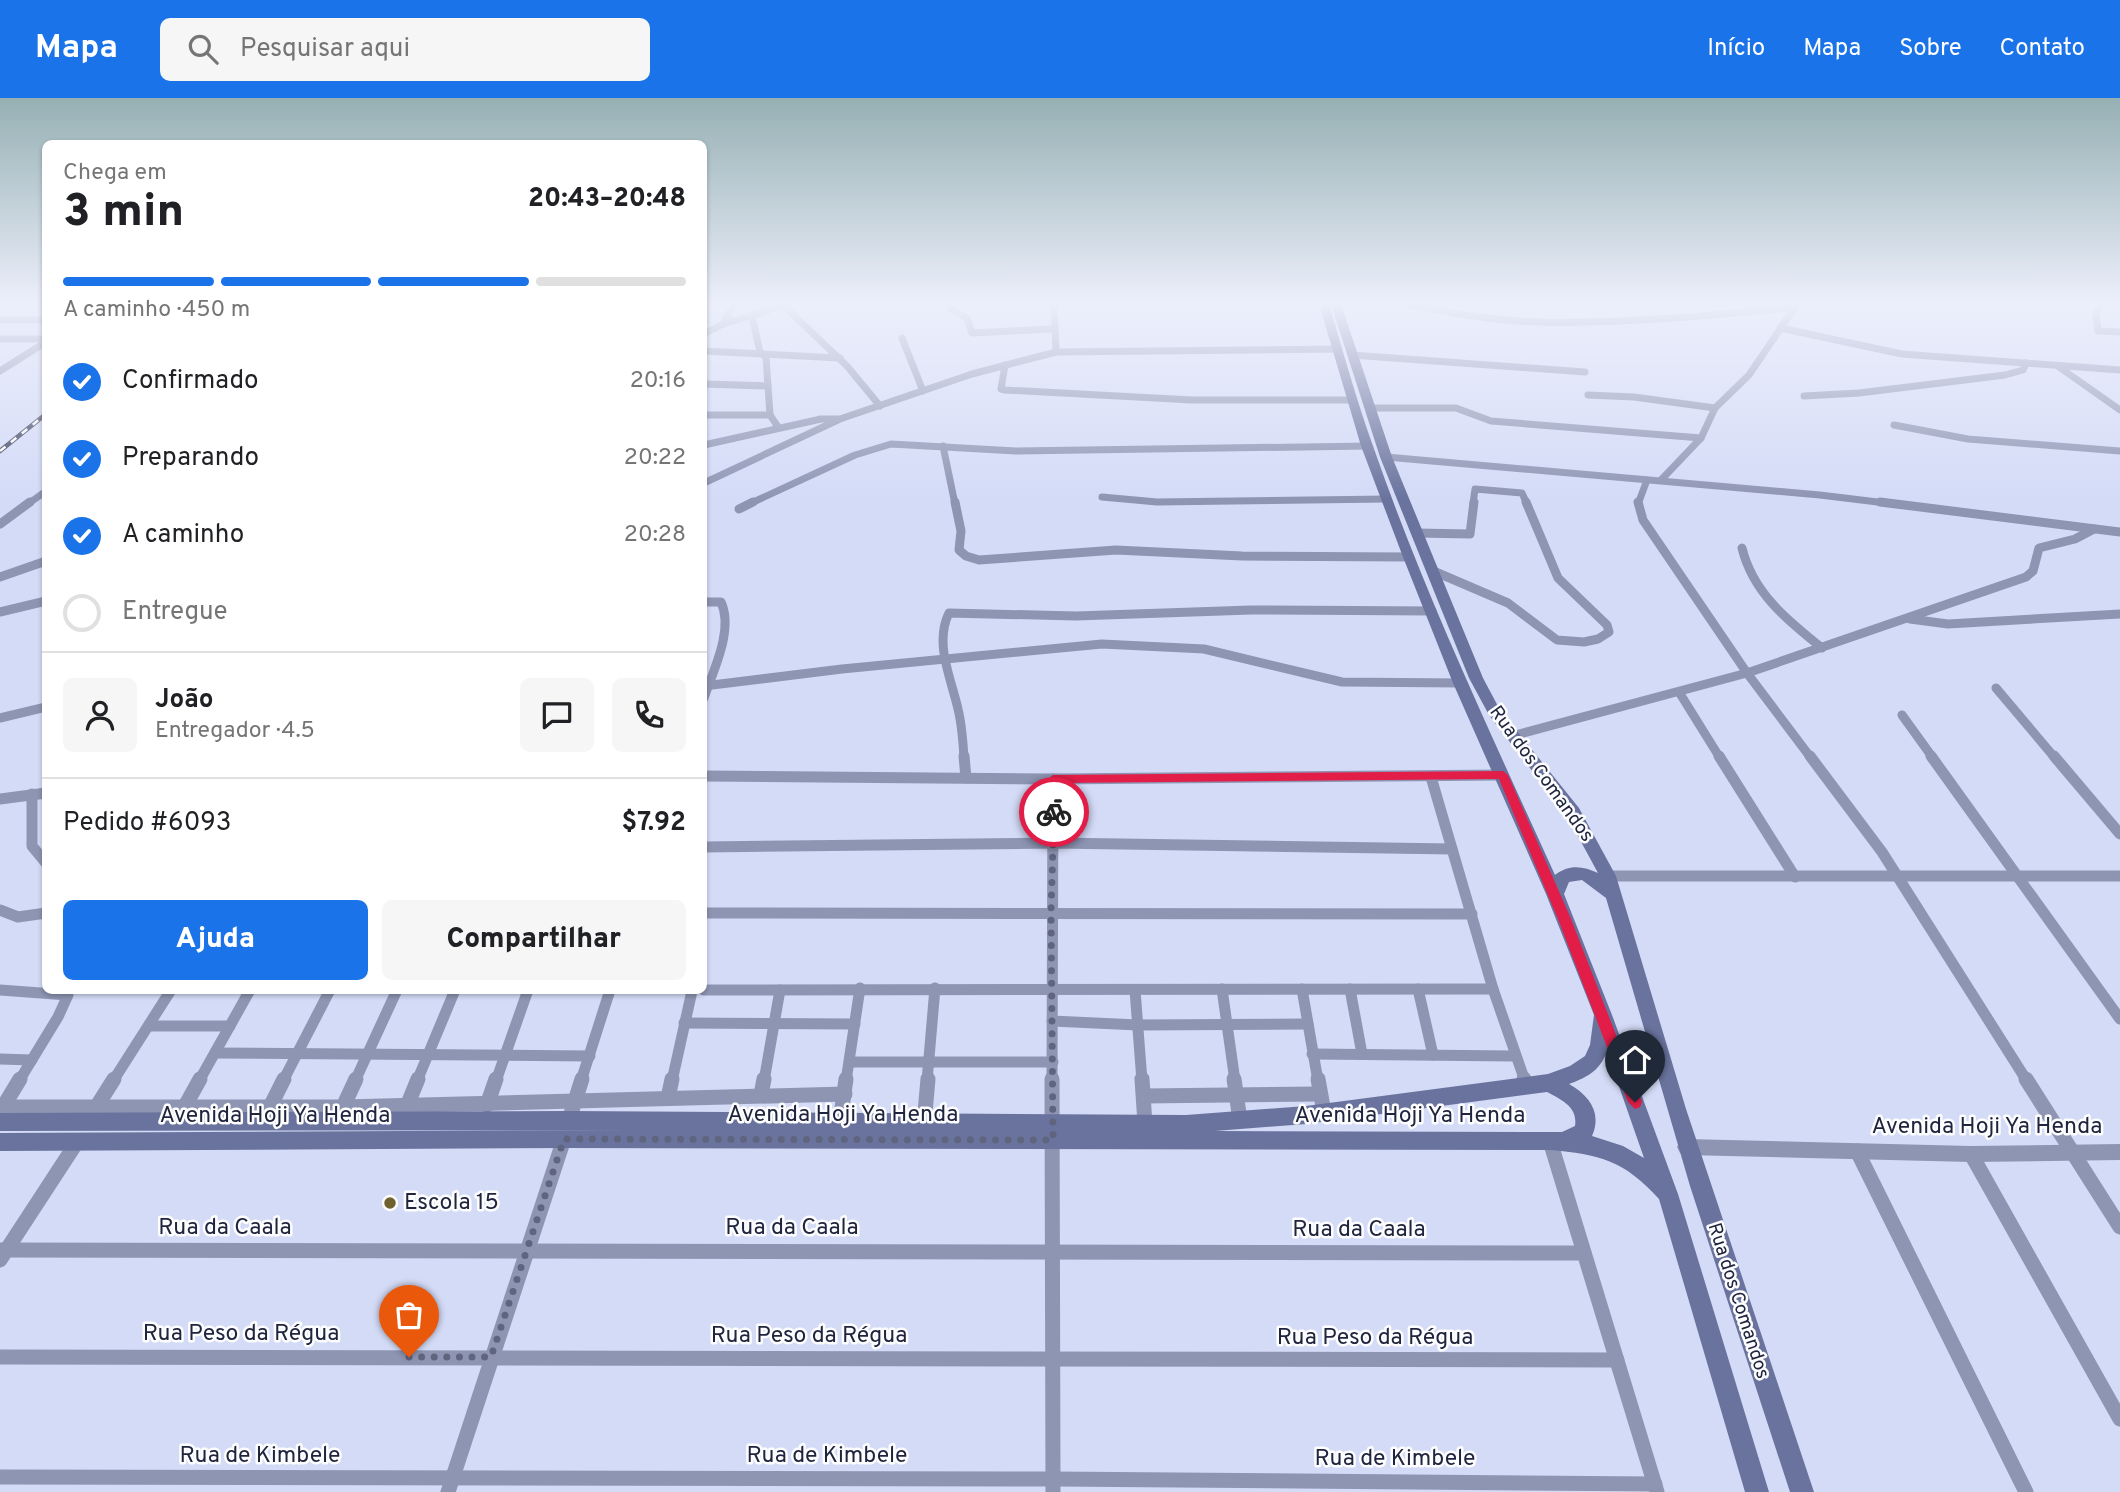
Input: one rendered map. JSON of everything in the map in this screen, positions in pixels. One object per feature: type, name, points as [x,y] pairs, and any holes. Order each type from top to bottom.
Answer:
[{"type":"main road","name":"Rua dos Comandos","points":[[1343,369],[1367,446],[1460,683],[1555,894],[1603,1015],[1668,1194],[1758,1492]]},
{"type":"main road","name":"Rua dos Comandos","points":[[1357,369],[1386,457],[1476,678],[1494,712],[1573,812],[1610,885],[1686,1147],[1802,1492]]},
{"type":"main road","points":[[1555,894],[1562,878],[1577,873],[1592,876],[1610,885]]},
{"type":"main road","name":"Avenida Hoji Ya Henda","points":[[0,1142],[77,1142],[569,1121],[924,1124],[1053,1133],[1145,1124],[1240,1120],[1321,1103],[1548,1083],[1581,1072],[1592,1064],[1600,1053],[1603,1015]]},
{"type":"main road","points":[[1548,1083],[1574,1095],[1586,1114],[1588,1123],[1584,1132],[1558,1141]]},
{"type":"main road","name":"Avenida Hoji Ya Henda","points":[[1,1112],[1558,1141],[1593,1144],[1620,1153],[1646,1170],[1668,1194]]},
{"type":"street","points":[[766,369],[770,415],[778,427]]},
{"type":"street","points":[[851,369],[880,406]]},
{"type":"street","points":[[914,369],[923,391]]},
{"type":"street","points":[[707,482],[841,419],[992,369]]},
{"type":"street","points":[[1004,369],[1001,388],[1006,390],[1192,400],[1352,400]]},
{"type":"street","points":[[1528,369],[1585,372]]},
{"type":"street","points":[[1661,480],[1701,438],[1715,408],[1753,369]]},
{"type":"street","points":[[1804,396],[1860,393],[2005,375],[2023,369]]},
{"type":"street","points":[[2063,369],[2120,410]]},
{"type":"street","points":[[707,384],[768,387]]},
{"type":"street","points":[[1588,395],[1655,399],[1715,408]]},
{"type":"street","points":[[1369,408],[1456,408],[1491,421],[1701,438]]},
{"type":"street","points":[[707,415],[770,415]]},
{"type":"street","points":[[707,444],[778,427],[826,418],[841,419]]},
{"type":"street","points":[[1894,425],[1968,439],[2120,451]]},
{"type":"street","points":[[739,509],[877,447],[906,444],[1016,451],[1367,446]]},
{"type":"street","points":[[943,446],[961,531],[958,550],[966,557],[974,559],[993,561],[1116,550],[1232,556],[1409,556]]},
{"type":"street","points":[[1386,457],[1820,495],[2120,532]]},
{"type":"street","points":[[1647,480],[1637,500],[1637,508],[1643,520],[1746,673],[1882,852],[2120,1227]]},
{"type":"street","points":[[1417,533],[1470,534],[1477,488],[1522,493],[1558,578],[1607,625],[1609,632],[1598,639],[1584,642],[1557,640],[1508,603],[1431,570]]},
{"type":"street","points":[[0,524],[42,494]]},
{"type":"street","points":[[1102,496],[1157,502],[1387,499]]},
{"type":"street","points":[[1512,736],[1746,673],[1910,619],[2026,577],[2033,571],[2039,548],[2076,539],[2091,529],[2120,525]]},
{"type":"street","points":[[1742,548],[1745,561],[1774,608],[1822,648]]},
{"type":"street","points":[[0,577],[42,562]]},
{"type":"street","points":[[16,572],[42,568]]},
{"type":"street","points":[[0,612],[42,602]]},
{"type":"street","points":[[707,602],[722,602],[726,610],[722,638],[707,683]]},
{"type":"street","points":[[966,778],[959,715],[945,661],[946,617],[954,612],[1076,616],[1251,610],[1432,611]]},
{"type":"street","points":[[1910,619],[1948,624],[2120,614]]},
{"type":"street","points":[[707,686],[842,669],[945,661],[1092,644],[1192,647],[1342,682],[1460,683]]},
{"type":"street","points":[[1996,688],[2120,834]]},
{"type":"street","points":[[1679,692],[1796,877]]},
{"type":"street","points":[[0,718],[42,708]]},
{"type":"street","points":[[1902,715],[2015,877],[2120,1019]]},
{"type":"street","points":[[707,776],[1053,779],[1503,775]]},
{"type":"street","points":[[1432,777],[1493,989],[1525,1085]]},
{"type":"street","points":[[1053,779],[1053,1486]]},
{"type":"street","points":[[0,799],[42,793]]},
{"type":"street","points":[[32,794],[32,846],[42,858]]},
{"type":"street","points":[[707,847],[1054,844],[1452,849]]},
{"type":"street","points":[[1610,885],[1796,877],[2120,876]]},
{"type":"street","points":[[0,910],[18,917],[42,914]]},
{"type":"street","points":[[707,913],[1472,915]]},
{"type":"street","points":[[840,1122],[860,988]]},
{"type":"street","points":[[924,1124],[935,988]]},
{"type":"street","points":[[1222,989],[1240,1120]]},
{"type":"street","points":[[1143,1096],[1237,1096],[1321,1103],[1302,989]]},
{"type":"street","points":[[1350,989],[1362,1054]]},
{"type":"street","points":[[1418,989],[1433,1055]]},
{"type":"street","points":[[707,990],[1493,989]]},
{"type":"street","points":[[0,990],[42,993]]},
{"type":"street","points":[[761,1094],[780,990]]},
{"type":"street","points":[[1135,990],[1145,1124]]},
{"type":"street","points":[[1,1112],[66,1003],[68,995],[54,994]]},
{"type":"street","points":[[97,1106],[169,994]]},
{"type":"street","points":[[184,1108],[248,994]]},
{"type":"street","points":[[270,1107],[328,994]]},
{"type":"street","points":[[343,1107],[395,994]]},
{"type":"street","points":[[407,1106],[453,994]]},
{"type":"street","points":[[487,1105],[526,994]]},
{"type":"street","points":[[449,1485],[609,994]]},
{"type":"street","points":[[668,1098],[690,994]]},
{"type":"street","points":[[1052,1021],[1138,1025],[1308,1024]]},
{"type":"street","points":[[684,1023],[855,1024]]},
{"type":"street","points":[[149,1026],[230,1026]]},
{"type":"street","points":[[215,1053],[590,1056]]},
{"type":"street","points":[[1312,1054],[1514,1056]]},
{"type":"street","points":[[0,1059],[32,1060]]},
{"type":"street","points":[[850,1062],[1053,1062]]},
{"type":"street","points":[[1,1112],[97,1106],[184,1108],[487,1105],[569,1121],[668,1098],[845,1094]]},
{"type":"street","points":[[1558,1141],[1584,1253],[1656,1488]]},
{"type":"street","points":[[2,1254],[77,1142]]},
{"type":"street","name":"Avenida Hoji Ya Henda","points":[[1686,1147],[1971,1154],[2120,1153]]},
{"type":"street","points":[[1857,1151],[2026,1492]]},
{"type":"street","points":[[1971,1154],[2120,1419]]},
{"type":"street","name":"Rua da Caala","points":[[2,1254],[526,1250],[1584,1253]]},
{"type":"street","name":"Rua Peso da Régua","points":[[0,1357],[1617,1360]]},
{"type":"street","name":"Rua de Kimbele","points":[[0,1477],[449,1485],[1656,1488]]},
{"type":"railway","points":[[0,451],[42,417]]},
{"type":"way so far","points":[[409,1357],[491,1357],[564,1139],[1053,1140],[1051,912],[1054,812]]},
{"type":"place","name":"Escola 15","points":[[390,1203]]},
{"type":"route","points":[[1054,812],[1053,779],[1503,775],[1555,894],[1635,1102]]}]
